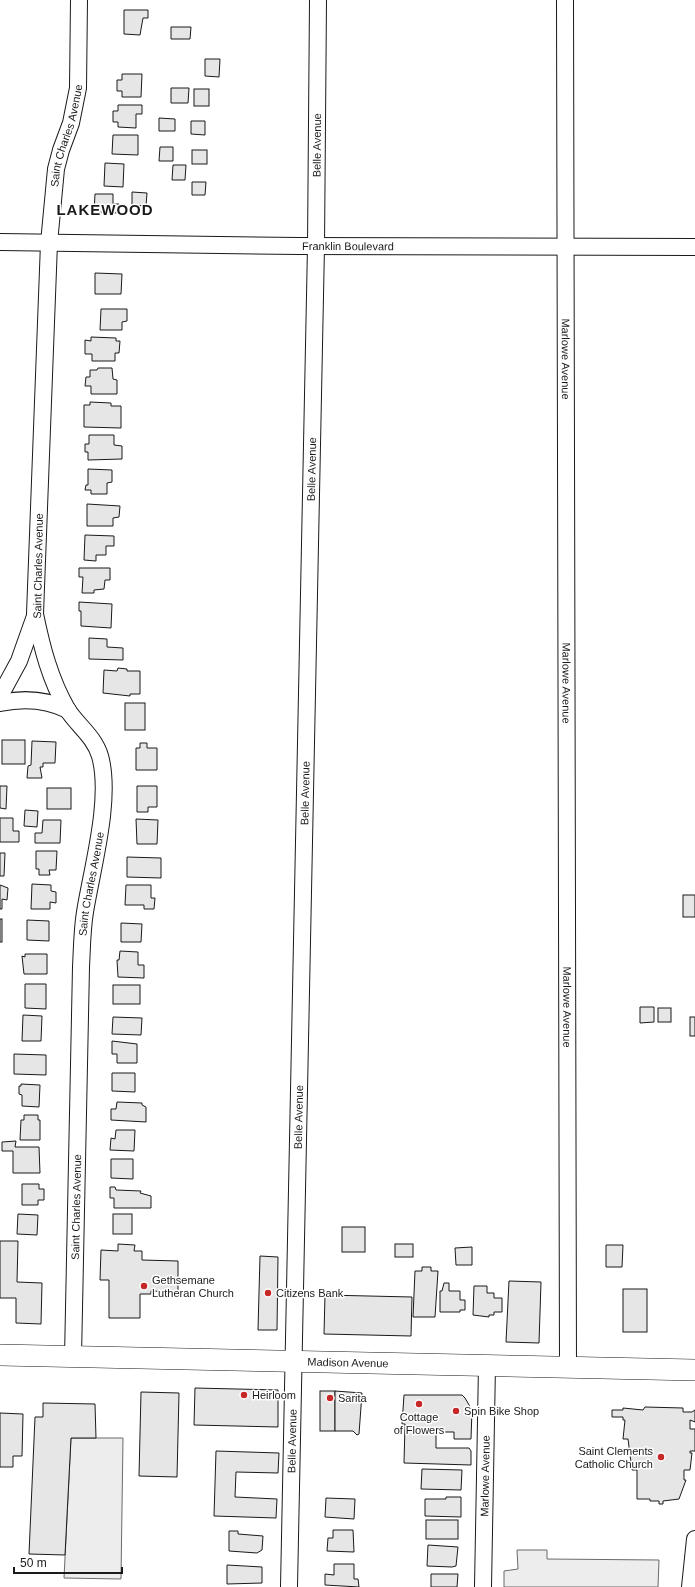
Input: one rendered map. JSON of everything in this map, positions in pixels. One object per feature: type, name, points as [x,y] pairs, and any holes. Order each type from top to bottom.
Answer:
[{"type":"main road","name":"Madison Avenue","points":[[0,1355],[695,1370]]},
{"type":"street","name":"Saint Charles Avenue","points":[[73,1357],[81,967],[85,914],[98,840],[103,796],[102,765],[99,754],[87,733],[68,710],[44,658],[35,614],[49,243],[56,169],[71,123],[78,88],[79,0]]},
{"type":"street","name":"Belle Avenue","points":[[289,1587],[316,246],[318,0]]},
{"type":"street","name":"Marlowe Avenue","points":[[565,0],[568,1367]]},
{"type":"street","name":"Franklin Boulevard","points":[[0,242],[316,246],[695,247]]},
{"type":"street","points":[[0,696],[20,661],[35,614]]},
{"type":"street","points":[[0,703],[19,700],[44,701],[68,710]]},
{"type":"street","name":"Marlowe Avenue","points":[[483,1587],[487,1365]]},
{"type":"street","points":[[690,1587],[695,1539]]},
{"type":"shaded area","points":[[71,1438],[123,1438],[121,1579],[64,1578]]},
{"type":"shaded area","points":[[517,1550],[547,1550],[547,1559],[659,1560],[658,1587],[504,1587],[504,1571],[518,1569]]},
{"type":"building","points":[[124,10],[148,10],[148,18],[143,18],[140,35],[124,34]]},
{"type":"building","points":[[171,27],[191,27],[190,39],[171,39]]},
{"type":"building","points":[[205,59],[220,59],[219,77],[205,76]]},
{"type":"building","points":[[122,74],[142,74],[141,97],[122,97],[122,91],[117,91],[117,80],[122,80]]},
{"type":"building","points":[[171,88],[189,88],[188,103],[171,103]]},
{"type":"building","points":[[194,89],[209,89],[209,106],[194,106]]},
{"type":"building","points":[[118,105],[142,105],[142,114],[136,114],[136,128],[118,127],[118,122],[113,122],[113,111],[118,111]]},
{"type":"building","points":[[159,118],[175,119],[175,131],[159,131]]},
{"type":"building","points":[[191,121],[205,121],[205,135],[191,134]]},
{"type":"building","points":[[113,135],[138,135],[138,155],[112,154]]},
{"type":"building","points":[[160,147],[173,147],[173,161],[159,161]]},
{"type":"building","points":[[192,150],[207,150],[207,164],[192,164]]},
{"type":"building","points":[[105,163],[124,164],[123,187],[104,186]]},
{"type":"building","points":[[173,165],[186,165],[185,180],[172,180]]},
{"type":"building","points":[[192,182],[206,182],[205,195],[192,195]]},
{"type":"building","points":[[132,192],[147,193],[146,206],[132,205]]},
{"type":"building","points":[[95,194],[113,194],[113,204],[119,204],[119,213],[94,212]]},
{"type":"building","points":[[95,273],[122,274],[121,294],[95,294]]},
{"type":"building","points":[[101,309],[127,309],[127,321],[122,322],[122,330],[100,330]]},
{"type":"building","points":[[91,337],[116,338],[116,341],[120,341],[119,353],[115,353],[115,361],[92,361],[92,354],[85,354],[85,340],[91,341]]},
{"type":"building","points":[[98,368],[112,368],[113,379],[117,380],[117,394],[91,394],[91,386],[85,386],[86,377],[90,377],[90,370],[97,370]]},
{"type":"building","points":[[90,402],[111,403],[111,406],[121,406],[121,428],[84,427],[84,405],[90,405]]},
{"type":"building","points":[[89,435],[114,435],[114,445],[122,446],[122,459],[88,460],[88,452],[85,452],[85,444],[89,444]]},
{"type":"building","points":[[88,469],[112,470],[112,482],[107,483],[107,494],[91,494],[91,490],[85,490],[86,485],[88,485]]},
{"type":"building","points":[[87,504],[120,506],[119,517],[113,518],[113,526],[87,526]]},
{"type":"building","points":[[85,535],[114,536],[114,546],[106,546],[106,555],[96,555],[96,561],[84,560]]},
{"type":"building","points":[[79,568],[110,568],[110,580],[105,580],[104,589],[94,590],[94,593],[82,593],[83,577],[79,577]]},
{"type":"building","points":[[79,602],[112,604],[111,628],[81,626],[81,611],[79,611]]},
{"type":"building","points":[[89,638],[107,639],[107,647],[123,648],[123,660],[89,659]]},
{"type":"building","points":[[118,668],[127,669],[127,671],[140,671],[140,694],[130,694],[130,696],[103,693],[104,670],[117,671]]},
{"type":"building","points":[[125,703],[145,703],[145,730],[125,730]]},
{"type":"building","points":[[2,740],[25,740],[25,764],[2,764]]},
{"type":"building","points":[[32,741],[56,742],[55,763],[43,763],[43,767],[40,767],[42,778],[27,778],[28,766],[31,765]]},
{"type":"building","points":[[140,743],[147,743],[147,748],[157,748],[157,770],[136,770],[136,748],[140,748]]},
{"type":"building","points":[[0,786],[7,786],[6,809],[0,808]]},
{"type":"building","points":[[137,786],[157,786],[157,807],[148,807],[148,812],[137,812]]},
{"type":"building","points":[[47,788],[71,788],[71,809],[47,809]]},
{"type":"building","points":[[25,810],[38,811],[37,827],[24,826]]},
{"type":"building","points":[[0,818],[13,818],[13,831],[19,831],[19,842],[0,842]]},
{"type":"building","points":[[136,819],[158,820],[157,844],[137,844]]},
{"type":"building","points":[[43,820],[61,820],[60,843],[35,843],[35,833],[42,833]]},
{"type":"building","points":[[36,851],[57,851],[56,870],[49,870],[50,875],[39,875],[39,869],[36,869]]},
{"type":"building","points":[[0,853],[5,853],[4,876],[0,876]]},
{"type":"building","points":[[127,857],[161,858],[161,878],[127,877]]},
{"type":"building","points":[[32,884],[51,885],[51,891],[56,892],[56,903],[50,902],[50,909],[31,909]]},
{"type":"building","points":[[0,885],[8,888],[7,900],[2,899],[2,909],[0,909]]},
{"type":"building","points":[[126,885],[151,885],[151,898],[155,898],[154,909],[144,909],[144,905],[125,905]]},
{"type":"building","points":[[683,895],[695,895],[695,917],[683,917]]},
{"type":"building","points":[[0,919],[2,919],[2,942],[0,942]]},
{"type":"building","points":[[27,920],[49,921],[49,941],[27,940]]},
{"type":"building","points":[[121,923],[142,924],[141,942],[121,942]]},
{"type":"building","points":[[120,951],[138,952],[138,965],[144,965],[144,978],[118,977],[117,960],[119,960]]},
{"type":"building","points":[[25,954],[47,954],[47,974],[24,974],[22,956],[25,957]]},
{"type":"building","points":[[25,984],[46,984],[46,1009],[25,1008]]},
{"type":"building","points":[[113,985],[140,985],[140,1004],[113,1004]]},
{"type":"building","points":[[640,1007],[654,1007],[654,1022],[640,1023]]},
{"type":"building","points":[[658,1008],[671,1008],[671,1022],[658,1022]]},
{"type":"building","points":[[23,1015],[42,1016],[41,1041],[22,1041]]},
{"type":"building","points":[[113,1017],[142,1018],[141,1035],[112,1034]]},
{"type":"building","points":[[690,1017],[695,1017],[695,1036],[690,1036]]},
{"type":"building","points":[[112,1041],[137,1044],[137,1063],[117,1063],[117,1054],[112,1054]]},
{"type":"building","points":[[14,1054],[46,1055],[46,1075],[14,1074]]},
{"type":"building","points":[[112,1073],[135,1073],[135,1092],[112,1091]]},
{"type":"building","points":[[21,1084],[40,1085],[39,1107],[22,1106],[22,1095],[19,1094],[19,1086],[21,1086]]},
{"type":"building","points":[[117,1102],[142,1103],[142,1105],[146,1107],[146,1122],[111,1120],[111,1109],[116,1109]]},
{"type":"building","points":[[24,1115],[38,1115],[38,1120],[40,1120],[40,1140],[20,1140],[21,1120],[24,1120]]},
{"type":"building","points":[[116,1130],[135,1130],[134,1151],[110,1150],[111,1138],[115,1139]]},
{"type":"building","points":[[16,1141],[15,1147],[39,1147],[40,1173],[13,1173],[13,1151],[2,1151],[2,1142]]},
{"type":"building","points":[[111,1159],[133,1159],[133,1179],[111,1178]]},
{"type":"building","points":[[22,1184],[39,1184],[39,1189],[44,1189],[44,1200],[38,1200],[38,1205],[22,1205]]},
{"type":"building","points":[[110,1187],[115,1187],[116,1190],[141,1191],[140,1193],[151,1196],[151,1208],[114,1208],[114,1198],[110,1198]]},
{"type":"building","points":[[18,1214],[38,1215],[37,1235],[17,1234]]},
{"type":"building","points":[[113,1214],[132,1214],[132,1234],[113,1234]]},
{"type":"building","points":[[342,1227],[365,1227],[365,1252],[342,1252]]},
{"type":"building","points":[[0,1241],[18,1241],[17,1282],[42,1283],[41,1324],[16,1323],[16,1298],[0,1298]]},
{"type":"building","name":"Gethsemane Lutheran Church","points":[[118,1244],[135,1245],[134,1251],[142,1251],[142,1260],[178,1261],[178,1292],[151,1291],[151,1294],[140,1294],[140,1318],[109,1318],[109,1280],[100,1280],[101,1250],[118,1251]]},
{"type":"building","points":[[395,1244],[413,1244],[413,1257],[395,1257]]},
{"type":"building","points":[[606,1245],[623,1245],[622,1267],[606,1267]]},
{"type":"building","points":[[472,1247],[472,1265],[456,1265],[455,1248]]},
{"type":"building","name":"Citizens Bank","points":[[260,1256],[278,1257],[277,1330],[258,1330]]},
{"type":"building","points":[[422,1267],[431,1267],[431,1271],[438,1271],[435,1317],[413,1317],[415,1271],[422,1271]]},
{"type":"building","points":[[509,1281],[541,1282],[539,1343],[506,1342]]},
{"type":"building","points":[[444,1283],[449,1283],[449,1291],[460,1291],[460,1300],[465,1300],[465,1310],[460,1310],[460,1312],[440,1312],[440,1291],[442,1291]]},
{"type":"building","points":[[474,1286],[487,1286],[487,1293],[494,1293],[494,1298],[502,1298],[502,1312],[494,1312],[494,1315],[489,1315],[489,1317],[473,1315]]},
{"type":"building","points":[[623,1289],[647,1289],[647,1332],[623,1332]]},
{"type":"building","points":[[325,1295],[412,1297],[411,1336],[324,1334]]},
{"type":"building","points":[[195,1388],[278,1390],[278,1427],[194,1425]]},
{"type":"building","points":[[320,1391],[335,1391],[335,1431],[320,1431]]},
{"type":"building","points":[[335,1391],[362,1393],[359,1434],[357,1435],[353,1431],[335,1431]]},
{"type":"building","points":[[141,1392],[179,1393],[177,1477],[139,1476]]},
{"type":"building","points":[[404,1395],[462,1395],[465,1398],[472,1410],[471,1439],[454,1439],[454,1432],[436,1432],[436,1448],[469,1448],[471,1451],[471,1465],[404,1463],[405,1424],[402,1424]]},
{"type":"building","points":[[43,1403],[95,1404],[96,1438],[71,1438],[65,1555],[29,1554],[35,1417],[43,1417]]},
{"type":"building","name":"Saint Clements Catholic Church","points":[[645,1407],[683,1408],[683,1412],[692,1412],[695,1410],[695,1422],[690,1420],[690,1429],[695,1429],[695,1451],[690,1451],[690,1453],[692,1453],[690,1470],[684,1470],[684,1480],[686,1480],[679,1499],[663,1501],[663,1504],[659,1504],[659,1501],[650,1501],[650,1499],[637,1499],[637,1470],[632,1470],[628,1439],[623,1439],[625,1420],[623,1420],[623,1417],[612,1417],[612,1410],[623,1410],[623,1408],[643,1410]]},
{"type":"building","points":[[0,1413],[23,1414],[22,1456],[13,1456],[13,1467],[0,1467]]},
{"type":"building","points":[[216,1451],[279,1453],[278,1473],[236,1472],[235,1497],[277,1499],[276,1518],[214,1516]]},
{"type":"building","points":[[422,1469],[462,1470],[461,1490],[421,1489]]},
{"type":"building","points":[[446,1497],[461,1497],[461,1517],[425,1516],[425,1499],[446,1499]]},
{"type":"building","points":[[326,1498],[355,1499],[354,1519],[325,1517]]},
{"type":"building","points":[[426,1520],[458,1520],[458,1539],[426,1539]]},
{"type":"building","points":[[333,1530],[353,1530],[354,1552],[327,1551],[328,1538],[333,1538]]},
{"type":"building","points":[[229,1531],[238,1531],[238,1534],[263,1536],[262,1550],[257,1553],[229,1551]]},
{"type":"building","points":[[428,1545],[458,1547],[456,1566],[427,1566]]},
{"type":"building","points":[[334,1564],[354,1564],[354,1579],[358,1579],[359,1587],[325,1585],[325,1574],[334,1575]]},
{"type":"building","points":[[227,1565],[262,1567],[262,1583],[227,1584]]},
{"type":"building","points":[[431,1574],[458,1574],[457,1587],[431,1587]]},
{"type":"place","name":"Gethsemane Lutheran Church","points":[[144,1286]]},
{"type":"place","name":"Citizens Bank","points":[[268,1293]]},
{"type":"place","name":"Heirloom","points":[[244,1395]]},
{"type":"place","name":"Sarita","points":[[330,1398]]},
{"type":"place","name":"Cottage of Flowers","points":[[419,1404]]},
{"type":"place","name":"Spin Bike Shop","points":[[456,1411]]},
{"type":"place","name":"Saint Clements Catholic Church","points":[[661,1457]]},
{"type":"district","name":"LAKEWOOD","points":[[105,210]]}]
